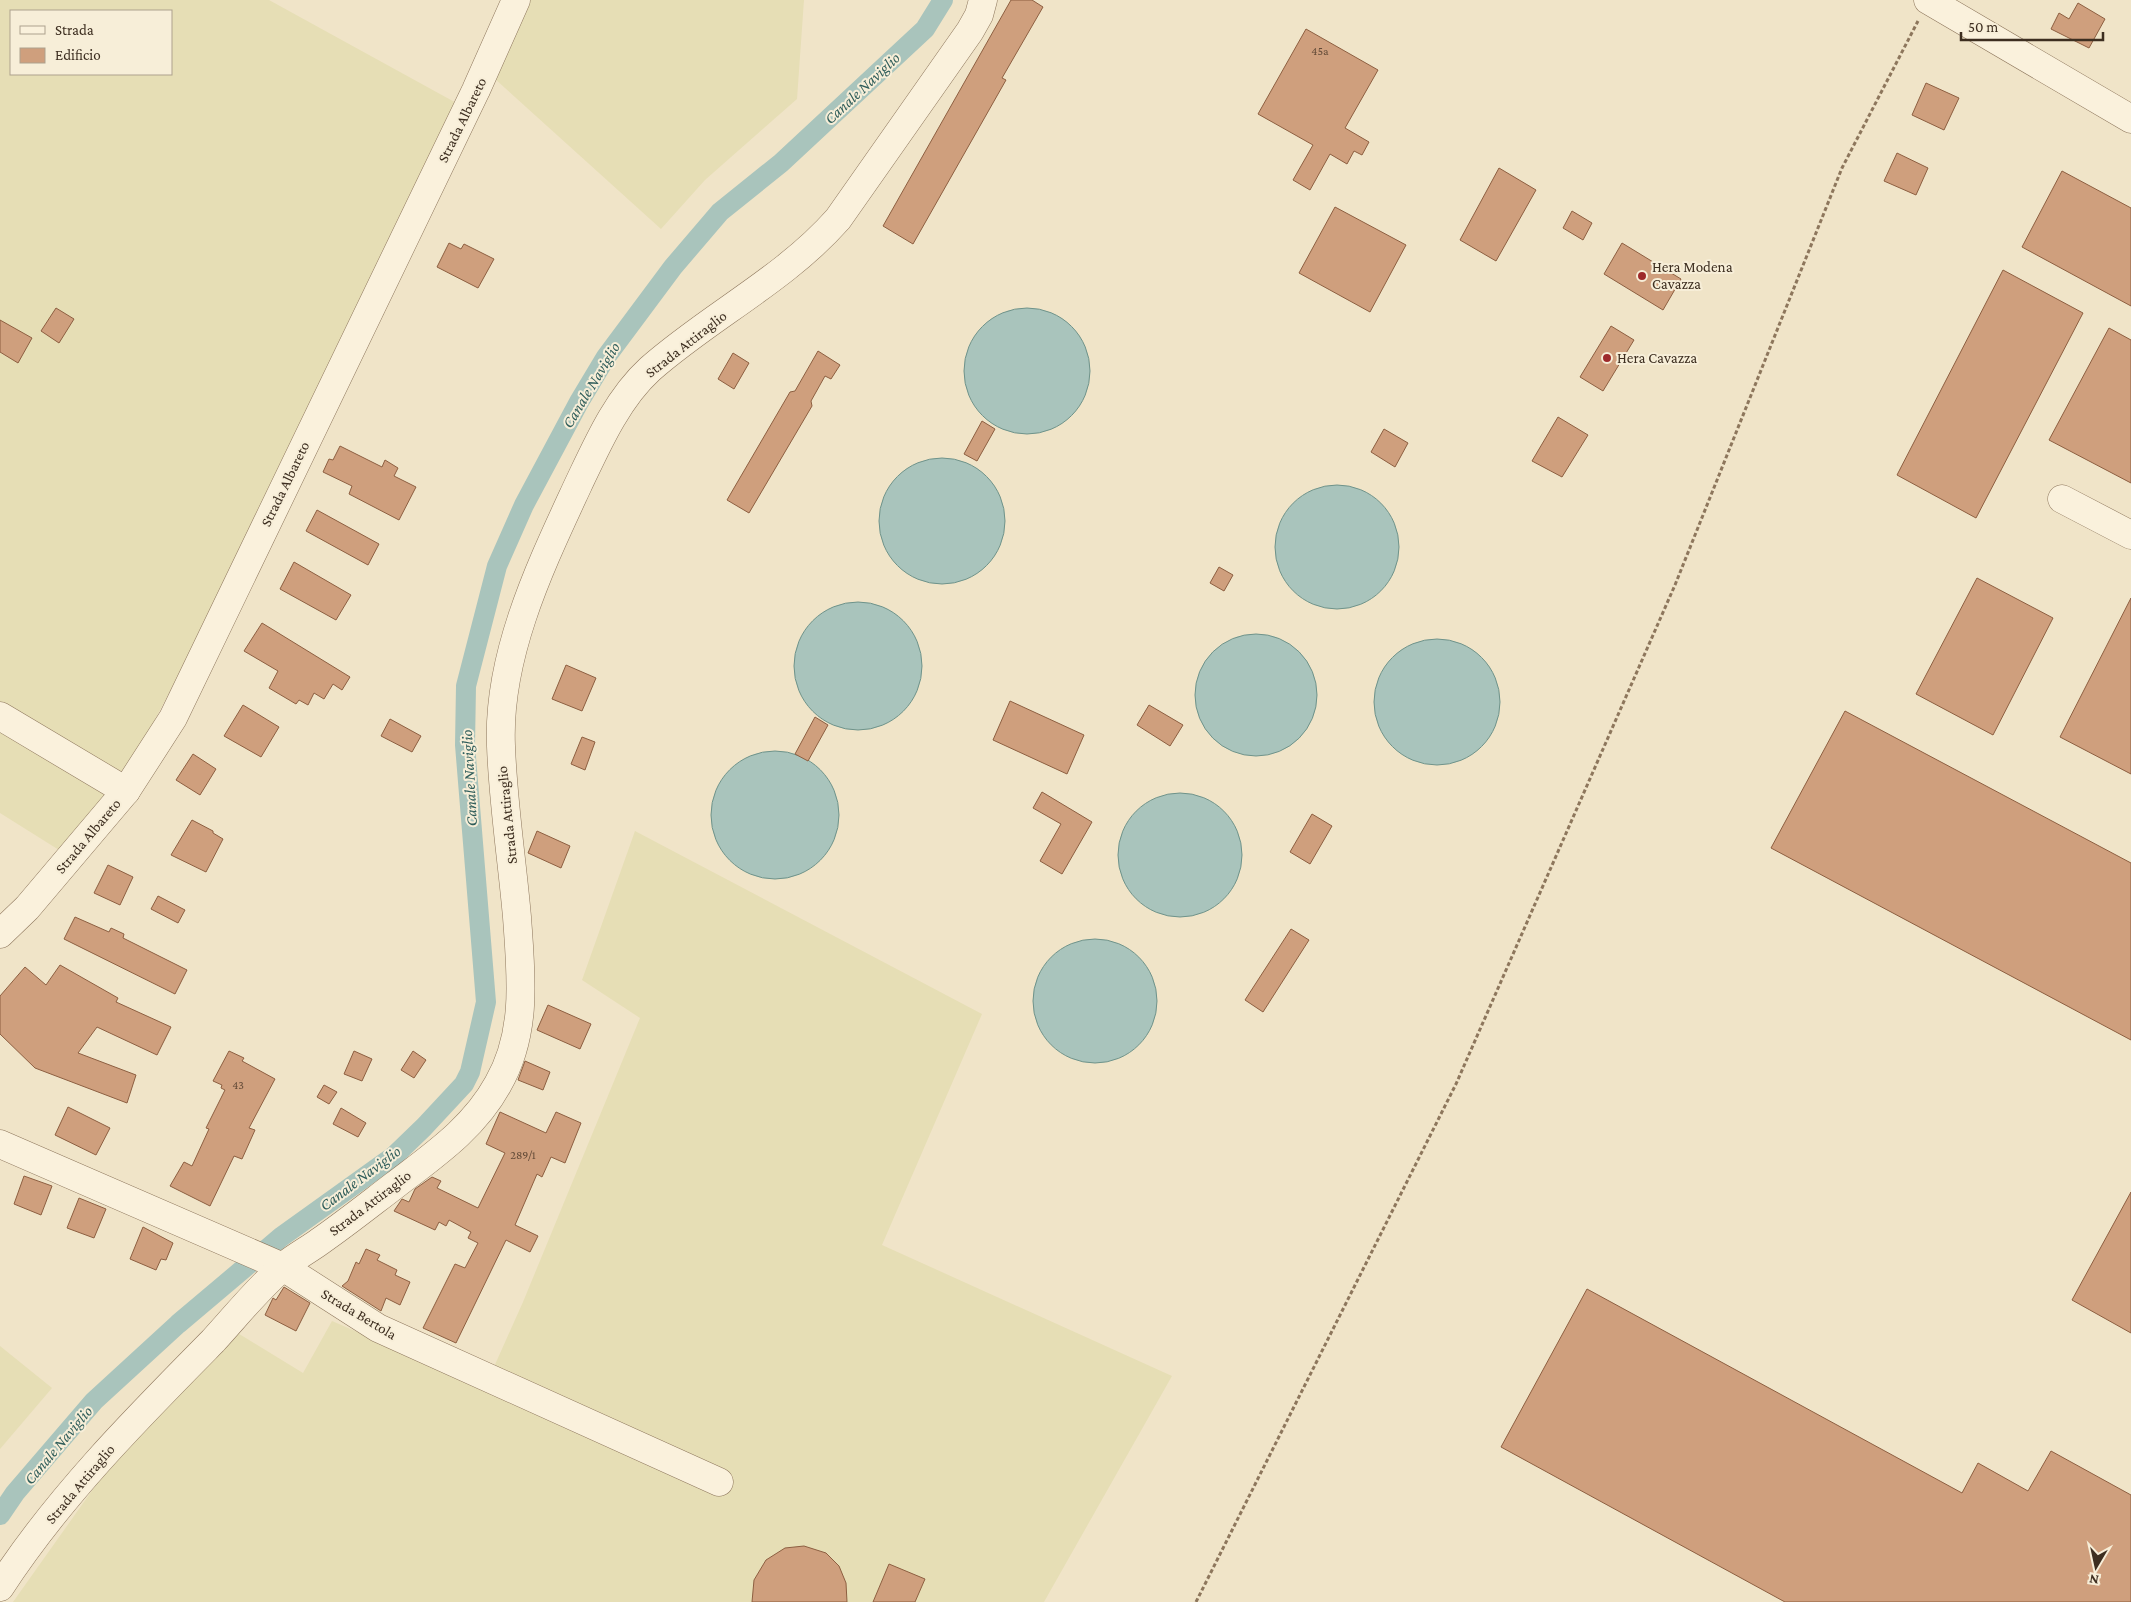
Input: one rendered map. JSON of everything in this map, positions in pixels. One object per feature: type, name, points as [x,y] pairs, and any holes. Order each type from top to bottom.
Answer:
[{"type":"street","name":"Strada Albareto","points":[[0,934],[27,908],[126,791],[173,718],[473,96],[516,0]]},
{"type":"street","name":"Strada Attiraglio","points":[[0,1587],[68,1494],[134,1420],[283,1267],[447,1145],[488,1102],[509,1063],[516,1043],[522,1000],[513,874],[500,740],[504,695],[512,652],[525,609],[560,523],[598,443],[628,393],[650,369],[790,265],[838,219],[970,31],[979,15],[983,0]]},
{"type":"street","points":[[1928,0],[1958,7],[2131,119]]},
{"type":"street","points":[[2062,499],[2131,535]]},
{"type":"street","points":[[0,716],[126,791]]},
{"type":"street","name":"Strada Bertola","points":[[0,1144],[283,1267],[378,1328],[719,1482]]},
{"type":"path","points":[[1196,1602],[1456,1084],[1675,585],[1842,168],[1928,0]]},
{"type":"shaded area","points":[[0,0],[269,0],[460,105],[185,663],[126,774],[59,850],[0,813]]},
{"type":"shaded area","points":[[528,0],[804,0],[797,99],[705,180],[661,229],[495,79]]},
{"type":"shaded area","points":[[635,831],[982,1014],[882,1245],[1172,1376],[1044,1602],[13,1602],[152,1406],[231,1329],[303,1373],[332,1321],[485,1387],[523,1302],[640,1018],[582,980]]},
{"type":"shaded area","points":[[0,1346],[52,1388],[0,1449]]},
{"type":"water","points":[[1027,308],[1051,313],[1071,327],[1085,347],[1090,371],[1085,395],[1071,415],[1051,429],[1027,434],[1003,429],[983,415],[969,395],[964,371],[969,347],[983,327],[1003,313]]},
{"type":"water","points":[[942,458],[966,463],[987,476],[1000,497],[1005,521],[1000,545],[987,566],[966,579],[942,584],[918,579],[897,566],[884,545],[879,521],[884,497],[897,476],[918,463]]},
{"type":"water","points":[[1337,485],[1361,490],[1381,503],[1394,523],[1399,547],[1394,571],[1381,591],[1361,604],[1337,609],[1313,604],[1293,591],[1280,571],[1275,547],[1280,523],[1293,503],[1313,490]]},
{"type":"water","points":[[858,602],[882,607],[903,621],[917,642],[922,666],[917,690],[903,711],[882,725],[858,730],[834,725],[813,711],[799,690],[794,666],[799,642],[813,621],[834,607]]},
{"type":"water","points":[[1256,634],[1279,638],[1299,652],[1313,672],[1317,695],[1313,718],[1299,738],[1279,752],[1256,756],[1233,752],[1213,738],[1199,718],[1195,695],[1199,672],[1213,652],[1233,638]]},
{"type":"water","points":[[1437,639],[1461,644],[1481,658],[1495,678],[1500,702],[1495,726],[1481,746],[1461,760],[1437,765],[1413,760],[1393,746],[1379,726],[1374,702],[1379,678],[1393,658],[1413,644]]},
{"type":"water","points":[[775,751],[799,756],[820,770],[834,791],[839,815],[834,839],[820,860],[799,874],[775,879],[751,874],[730,860],[716,839],[711,815],[716,791],[730,770],[751,756]]},
{"type":"water","points":[[1180,793],[1204,798],[1224,811],[1237,831],[1242,855],[1237,879],[1224,899],[1204,912],[1180,917],[1156,912],[1136,899],[1123,879],[1118,855],[1123,831],[1136,811],[1156,798]]},
{"type":"water","points":[[1095,939],[1119,944],[1139,957],[1152,977],[1157,1001],[1152,1025],[1139,1045],[1119,1058],[1095,1063],[1071,1058],[1051,1045],[1038,1025],[1033,1001],[1038,977],[1051,957],[1071,944]]},
{"type":"building","points":[[1011,0],[1032,0],[1043,7],[1002,78],[1006,80],[913,244],[883,226]]},
{"type":"building","points":[[2078,3],[2105,19],[2089,48],[2051,29],[2059,13],[2069,19]]},
{"type":"building","points":[[1306,29],[1378,70],[1345,128],[1369,142],[1362,155],[1354,151],[1347,164],[1330,154],[1310,190],[1293,180],[1313,145],[1258,114]]},
{"type":"building","points":[[1926,83],[1959,98],[1944,130],[1912,115]]},
{"type":"building","points":[[1897,153],[1928,168],[1916,195],[1884,181]]},
{"type":"building","points":[[1499,168],[1536,190],[1496,261],[1460,240]]},
{"type":"building","points":[[2062,171],[2131,208],[2131,306],[2022,247]]},
{"type":"building","points":[[1335,207],[1406,245],[1370,312],[1299,273]]},
{"type":"building","points":[[1572,211],[1592,223],[1583,240],[1563,228]]},
{"type":"building","points":[[449,243],[461,249],[464,244],[494,259],[478,288],[437,267]]},
{"type":"building","name":"Hera Modena Cavazza","points":[[1622,243],[1681,279],[1663,310],[1604,274]]},
{"type":"building","points":[[2003,270],[2083,313],[1976,518],[1897,475]]},
{"type":"building","points":[[56,308],[74,319],[59,343],[41,331]]},
{"type":"building","points":[[0,320],[32,338],[18,363],[0,352]]},
{"type":"building","name":"Hera Cavazza","points":[[1611,326],[1634,340],[1603,391],[1580,377]]},
{"type":"building","points":[[2109,328],[2131,340],[2131,483],[2049,440]]},
{"type":"building","points":[[818,351],[840,365],[831,379],[825,376],[811,401],[812,406],[749,513],[727,500],[790,392],[795,391]]},
{"type":"building","points":[[733,353],[749,363],[734,389],[718,379]]},
{"type":"building","points":[[1558,417],[1588,435],[1562,477],[1532,461]]},
{"type":"building","points":[[982,421],[995,429],[977,461],[964,454]]},
{"type":"building","points":[[1384,429],[1408,443],[1395,467],[1371,452]]},
{"type":"building","points":[[340,446],[382,467],[385,460],[398,468],[394,476],[416,487],[399,520],[349,494],[352,486],[323,472],[329,459],[333,460]]},
{"type":"building","points":[[317,510],[379,544],[368,565],[306,531]]},
{"type":"building","points":[[294,562],[351,595],[336,620],[280,589]]},
{"type":"building","points":[[1219,567],[1233,575],[1224,591],[1210,583]]},
{"type":"building","points":[[1977,578],[2053,618],[1993,735],[1916,694]]},
{"type":"building","points":[[2131,598],[2131,774],[2060,737]]},
{"type":"building","points":[[262,623],[350,677],[342,690],[333,684],[324,699],[314,693],[308,705],[299,700],[296,704],[269,688],[278,671],[244,651]]},
{"type":"building","points":[[566,665],[596,678],[582,711],[552,699]]},
{"type":"building","points":[[1010,701],[1084,735],[1067,774],[993,740]]},
{"type":"building","points":[[243,705],[279,727],[261,757],[224,736]]},
{"type":"building","points":[[1149,705],[1183,725],[1170,746],[1137,725]]},
{"type":"building","points":[[1845,711],[2131,863],[2131,1040],[1771,848]]},
{"type":"building","points":[[815,717],[828,725],[808,761],[795,754]]},
{"type":"building","points":[[390,719],[421,736],[412,752],[381,736]]},
{"type":"building","points":[[582,737],[595,742],[585,770],[571,764]]},
{"type":"building","points":[[193,754],[216,769],[200,795],[176,780]]},
{"type":"building","points":[[1042,792],[1092,822],[1062,874],[1040,861],[1061,824],[1033,808]]},
{"type":"building","points":[[1312,814],[1332,826],[1310,864],[1290,852]]},
{"type":"building","points":[[192,820],[213,831],[213,833],[223,839],[206,872],[171,855]]},
{"type":"building","points":[[537,831],[570,846],[561,868],[528,853]]},
{"type":"building","points":[[108,865],[133,877],[120,905],[94,893]]},
{"type":"building","points":[[158,896],[185,910],[178,923],[151,909]]},
{"type":"building","points":[[75,917],[109,932],[111,928],[124,934],[123,938],[187,970],[175,994],[64,939]]},
{"type":"building","points":[[1291,929],[1309,940],[1263,1012],[1245,1000]]},
{"type":"building","points":[[60,965],[118,998],[116,1002],[171,1027],[157,1055],[97,1027],[78,1053],[136,1075],[127,1103],[35,1068],[0,1034],[0,996],[25,967],[46,985]]},
{"type":"building","points":[[548,1005],[591,1024],[580,1049],[537,1030]]},
{"type":"building","points":[[229,1051],[244,1058],[242,1061],[275,1079],[249,1128],[255,1130],[242,1159],[234,1156],[210,1206],[170,1186],[184,1162],[192,1166],[209,1129],[206,1128],[225,1090],[221,1088],[222,1085],[213,1081]]},
{"type":"building","points":[[354,1051],[372,1059],[362,1081],[344,1074]]},
{"type":"building","points":[[413,1051],[426,1060],[414,1078],[401,1070]]},
{"type":"building","points":[[525,1061],[550,1072],[543,1090],[518,1080]]},
{"type":"building","points":[[324,1085],[337,1092],[329,1104],[317,1097]]},
{"type":"building","points":[[68,1107],[110,1128],[96,1155],[55,1135]]},
{"type":"building","points":[[341,1108],[366,1123],[358,1137],[333,1124]]},
{"type":"building","points":[[500,1112],[546,1133],[556,1112],[581,1123],[565,1163],[551,1157],[542,1177],[537,1174],[515,1225],[538,1236],[530,1252],[506,1240],[456,1343],[423,1328],[455,1264],[465,1268],[478,1243],[468,1238],[471,1232],[449,1220],[446,1226],[439,1222],[435,1230],[394,1211],[402,1199],[409,1202],[415,1189],[432,1177],[441,1181],[437,1188],[478,1208],[505,1153],[486,1144]]},
{"type":"building","points":[[24,1176],[52,1186],[41,1215],[14,1204]]},
{"type":"building","points":[[2131,1192],[2131,1333],[2072,1300]]},
{"type":"building","points":[[79,1198],[106,1209],[94,1238],[67,1228]]},
{"type":"building","points":[[143,1227],[173,1243],[166,1260],[161,1259],[156,1270],[130,1259]]},
{"type":"building","points":[[366,1249],[380,1255],[377,1260],[397,1270],[395,1275],[410,1282],[400,1305],[386,1298],[381,1311],[342,1286],[348,1281],[356,1262],[359,1264]]},
{"type":"building","points":[[284,1287],[310,1303],[296,1331],[265,1315],[273,1298],[276,1300]]},
{"type":"building","points":[[1587,1289],[1962,1493],[1978,1463],[2028,1491],[2051,1451],[2131,1495],[2131,1602],[1785,1602],[1501,1447]]},
{"type":"building","points":[[804,1546],[826,1553],[839,1566],[846,1583],[847,1602],[752,1602],[754,1580],[766,1560],[785,1548]]},
{"type":"building","points":[[889,1564],[925,1579],[915,1602],[873,1602]]},
{"type":"waterway","name":"Canale Naviglio","points":[[0,1515],[15,1493],[94,1401],[178,1324],[281,1237],[394,1156],[464,1084],[470,1072],[486,1002],[465,745],[466,686],[497,566],[524,505],[579,402],[606,357],[673,267],[720,212],[781,163],[925,29],[943,0]]},
{"type":"place","name":"Hera Modena Cavazza","points":[[1642,276]]},
{"type":"place","name":"Hera Cavazza","points":[[1607,358]]}]
